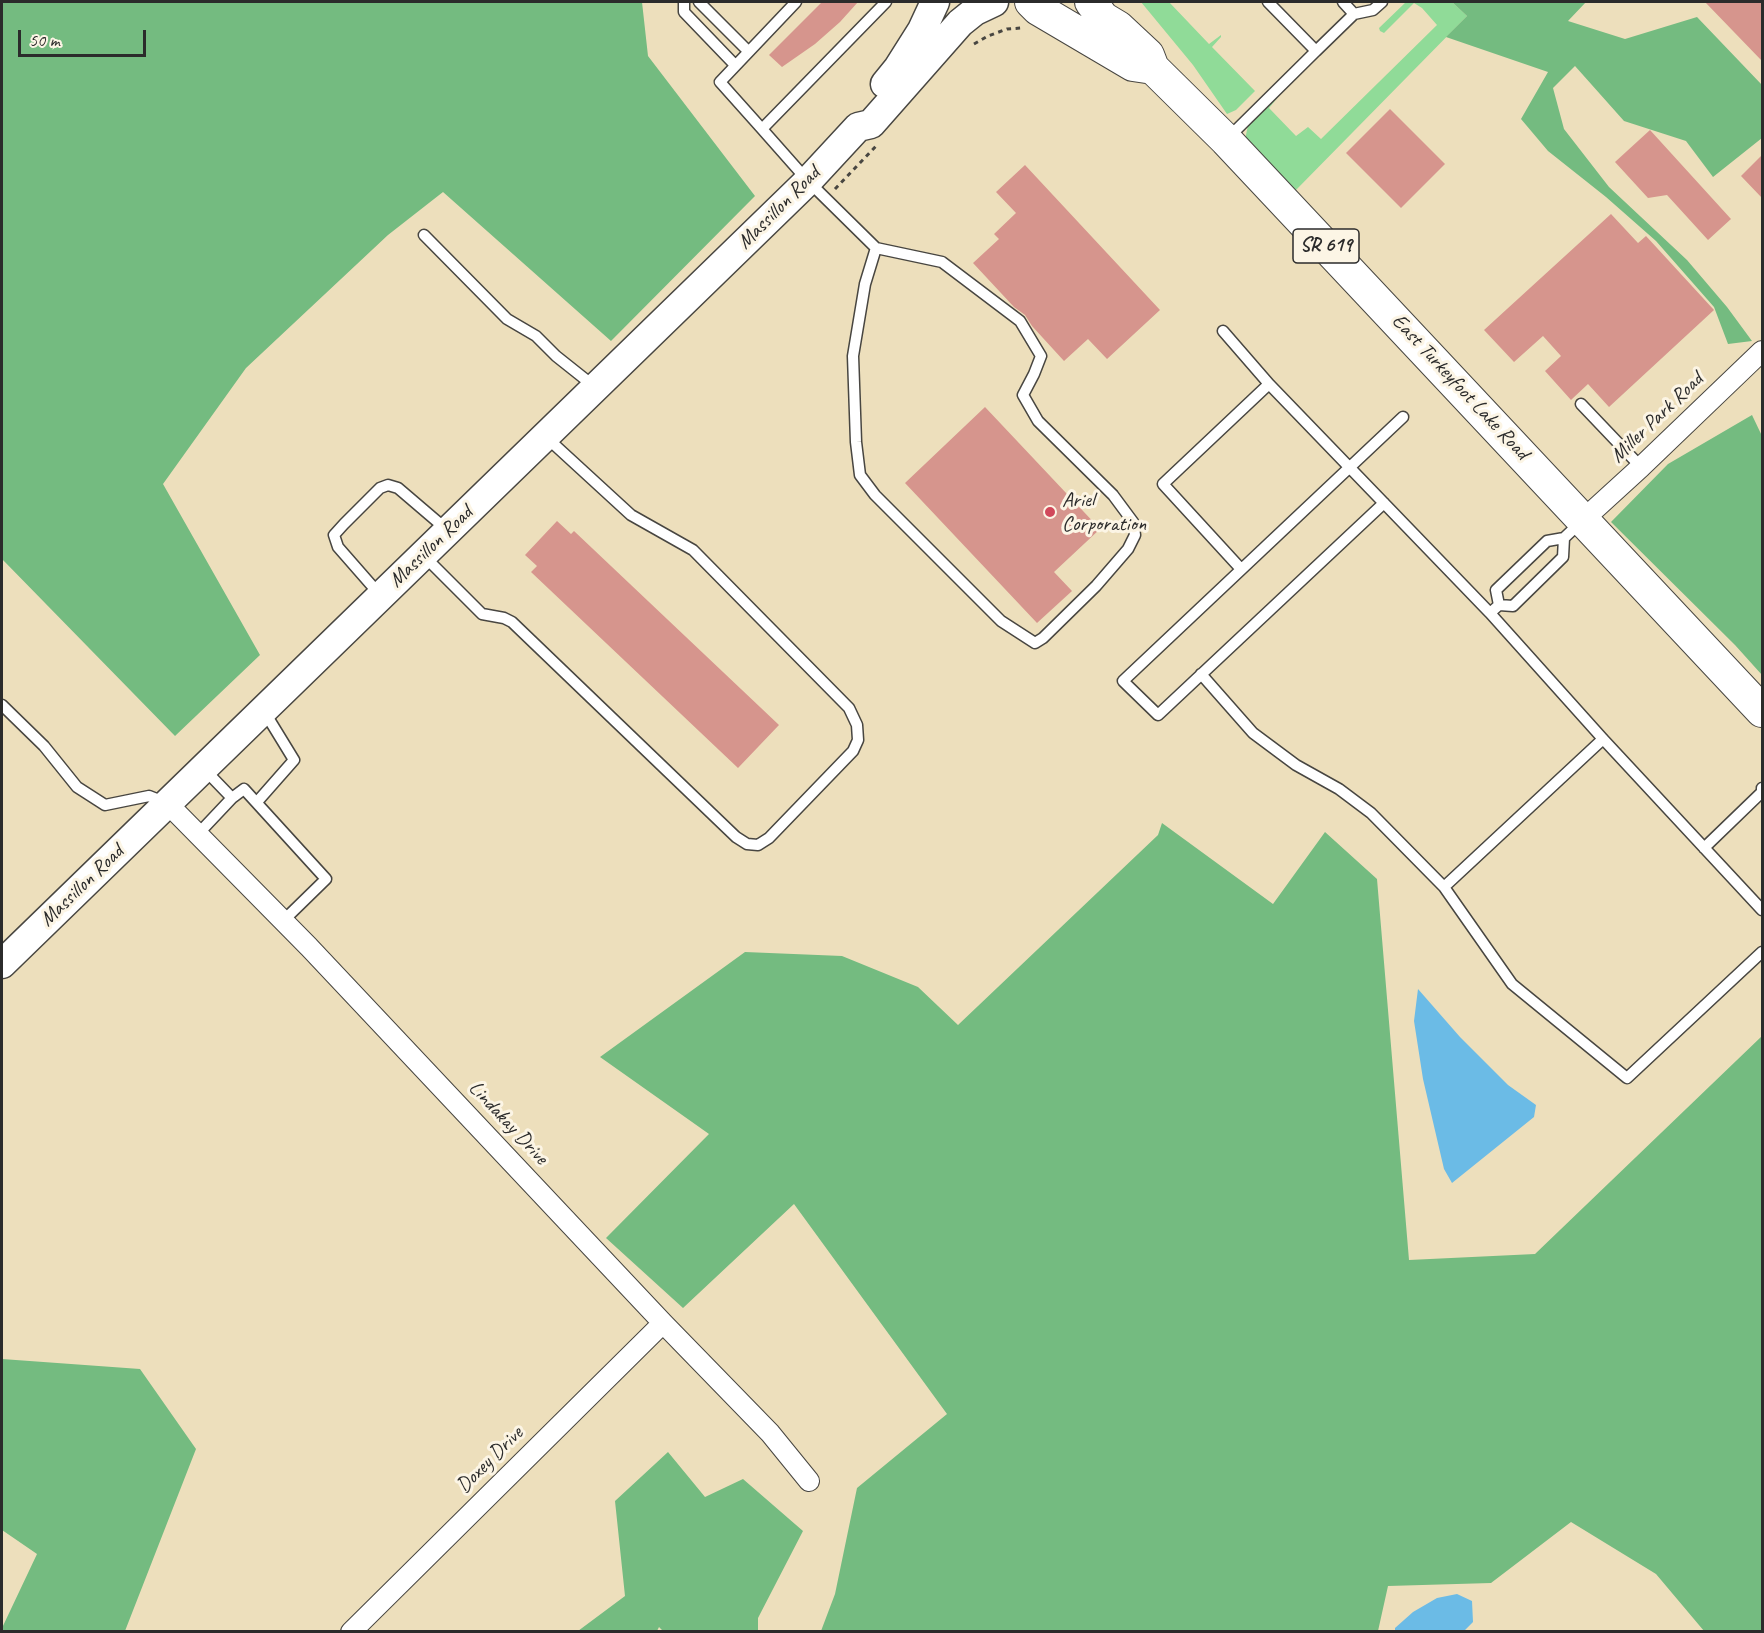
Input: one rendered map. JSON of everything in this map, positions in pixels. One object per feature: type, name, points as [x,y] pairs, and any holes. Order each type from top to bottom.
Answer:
[{"type":"main road","name":"Massillon Road","points":[[869,134],[860,113],[898,68],[922,30],[935,2]]},
{"type":"main road","name":"Massillon Road","points":[[2,964],[595,387],[817,190],[869,134],[871,124],[960,23],[975,10],[994,2]]},
{"type":"main road","name":"East Turkeyfoot Lake Road","points":[[1090,2],[1103,18],[1116,14],[1148,55],[1152,68],[1226,140],[1574,529],[1762,711]]},
{"type":"main road","name":"East Turkeyfoot Lake Road","points":[[1030,16],[1038,9],[1133,65],[1152,68]]},
{"type":"street","name":"Miller Park Road","points":[[1574,529],[1762,351]]},
{"type":"street","name":"Lindakay Drive","points":[[167,803],[283,921],[770,1433],[809,1481]]},
{"type":"street","name":"Doxey Drive","points":[[351,1632],[663,1323]]},
{"type":"lane","points":[[684,2],[684,12],[735,65]]},
{"type":"lane","points":[[699,2],[748,51]]},
{"type":"lane","points":[[796,2],[720,82],[817,190],[876,248],[942,262],[1020,321],[1041,356],[1023,395],[1038,421],[1113,495],[1133,522],[1135,535],[1128,549],[1096,586],[1035,643],[1001,621],[875,495],[860,474],[856,442],[853,356],[865,284],[876,248]]},
{"type":"lane","points":[[762,129],[886,2]]},
{"type":"lane","points":[[1268,2],[1316,51]]},
{"type":"lane","points":[[1343,2],[1354,14]]},
{"type":"lane","points":[[1226,140],[1354,14],[1373,10],[1382,2]]},
{"type":"lane","points":[[424,235],[507,319],[537,336],[556,356],[595,387]]},
{"type":"lane","points":[[1223,331],[1269,384],[1490,613],[1762,910]]},
{"type":"lane","points":[[1241,569],[1163,484],[1269,384]]},
{"type":"lane","points":[[1581,404],[1641,467]]},
{"type":"lane","points":[[1384,503],[1158,715],[1123,681],[1403,417]]},
{"type":"lane","points":[[423,554],[482,614],[504,618],[512,622],[736,837],[747,844],[758,845],[769,838],[853,751],[858,740],[857,725],[849,708],[693,550],[631,514],[545,436]]},
{"type":"lane","points":[[380,595],[338,547],[334,535],[380,488],[388,485],[398,488],[447,530]]},
{"type":"lane","points":[[1490,613],[1498,604],[1496,590],[1547,541],[1574,529]]},
{"type":"lane","points":[[1498,604],[1513,606],[1563,557],[1574,529]]},
{"type":"lane","points":[[1201,674],[1253,733],[1296,765],[1339,789],[1371,813],[1444,887],[1512,984],[1627,1078],[1762,952]]},
{"type":"lane","points":[[2,705],[44,746],[77,788],[105,805],[149,796],[167,803]]},
{"type":"lane","points":[[256,802],[294,760],[263,709]]},
{"type":"lane","points":[[1444,887],[1603,739]]},
{"type":"lane","points":[[203,768],[232,798]]},
{"type":"lane","points":[[198,834],[232,798],[244,789],[326,879],[283,921]]},
{"type":"lane","points":[[1704,848],[1762,790]]},
{"type":"path","points":[[969,49],[977,41],[1007,29],[1019,27],[1030,16]]},
{"type":"path","points":[[817,190],[869,134]]},
{"type":"green space","points":[[2,2],[642,2],[648,56],[755,196],[611,341],[443,192],[388,235],[246,368],[163,484],[260,655],[175,736],[2,559]]},
{"type":"green space","points":[[1141,2],[1169,2],[1209,44],[1221,35],[1212,47],[1255,91],[1236,110],[1227,114],[1193,65]]},
{"type":"green space","points":[[1406,2],[1452,2],[1467,16],[1295,191],[1245,140],[1248,125],[1279,96],[1269,108],[1296,136],[1308,127],[1321,139],[1437,25],[1422,8],[1414,3],[1384,33],[1380,31],[1379,28]]},
{"type":"green space","points":[[1452,2],[1586,2],[1568,21],[1625,39],[1697,17],[1762,85],[1762,138],[1713,177],[1686,141],[1624,121],[1575,66],[1553,88],[1564,129],[1609,187],[1687,260],[1752,341],[1728,344],[1714,307],[1656,241],[1548,151],[1521,119],[1548,72],[1446,37],[1467,16]]},
{"type":"green space","points":[[1752,415],[1762,436],[1762,675],[1735,645],[1611,522],[1668,464]]},
{"type":"green space","points":[[1162,823],[1273,904],[1325,832],[1377,879],[1409,1260],[1535,1254],[1762,1036],[1762,1631],[1704,1631],[1656,1574],[1571,1522],[1491,1583],[1388,1586],[1378,1631],[821,1631],[835,1594],[857,1488],[947,1414],[794,1204],[683,1308],[606,1238],[709,1134],[600,1057],[745,952],[842,956],[918,987],[958,1025],[1158,835]]},
{"type":"green space","points":[[2,1359],[140,1369],[196,1449],[125,1631],[2,1631],[37,1554],[2,1530]]},
{"type":"green space","points":[[668,1452],[705,1497],[743,1479],[803,1531],[758,1618],[758,1631],[664,1632],[659,1627],[657,1631],[578,1631],[625,1596],[615,1501]]},
{"type":"water","points":[[1418,989],[1460,1037],[1508,1085],[1536,1105],[1534,1117],[1452,1183],[1444,1169],[1423,1079],[1414,1021]]},
{"type":"water","points":[[1457,1594],[1472,1601],[1473,1622],[1464,1631],[1395,1631],[1395,1628],[1413,1612],[1437,1598]]},
{"type":"building","points":[[822,2],[858,2],[815,44],[782,67],[769,55]]},
{"type":"building","points":[[1705,2],[1762,2],[1762,61]]},
{"type":"building","points":[[1390,109],[1445,164],[1401,208],[1346,153]]},
{"type":"building","points":[[1650,130],[1731,219],[1708,240],[1667,195],[1648,198],[1615,162]]},
{"type":"building","points":[[1762,155],[1762,198],[1741,176]]},
{"type":"building","points":[[1025,165],[1160,310],[1107,359],[1088,339],[1064,361],[1025,315],[1014,307],[973,263],[999,239],[994,234],[1016,213],[996,192]]},
{"type":"building","points":[[1611,214],[1638,243],[1646,236],[1714,310],[1609,407],[1588,384],[1571,400],[1545,371],[1561,356],[1543,336],[1514,362],[1484,330]]},
{"type":"building","name":"Ariel Corporation","points":[[985,407],[1100,529],[1054,572],[1072,591],[1037,623],[905,483]]},
{"type":"building","points":[[557,521],[571,534],[574,531],[779,725],[738,768],[531,572],[537,566],[525,555]]},
{"type":"place","name":"Ariel Corporation","points":[[1050,512]]}]
